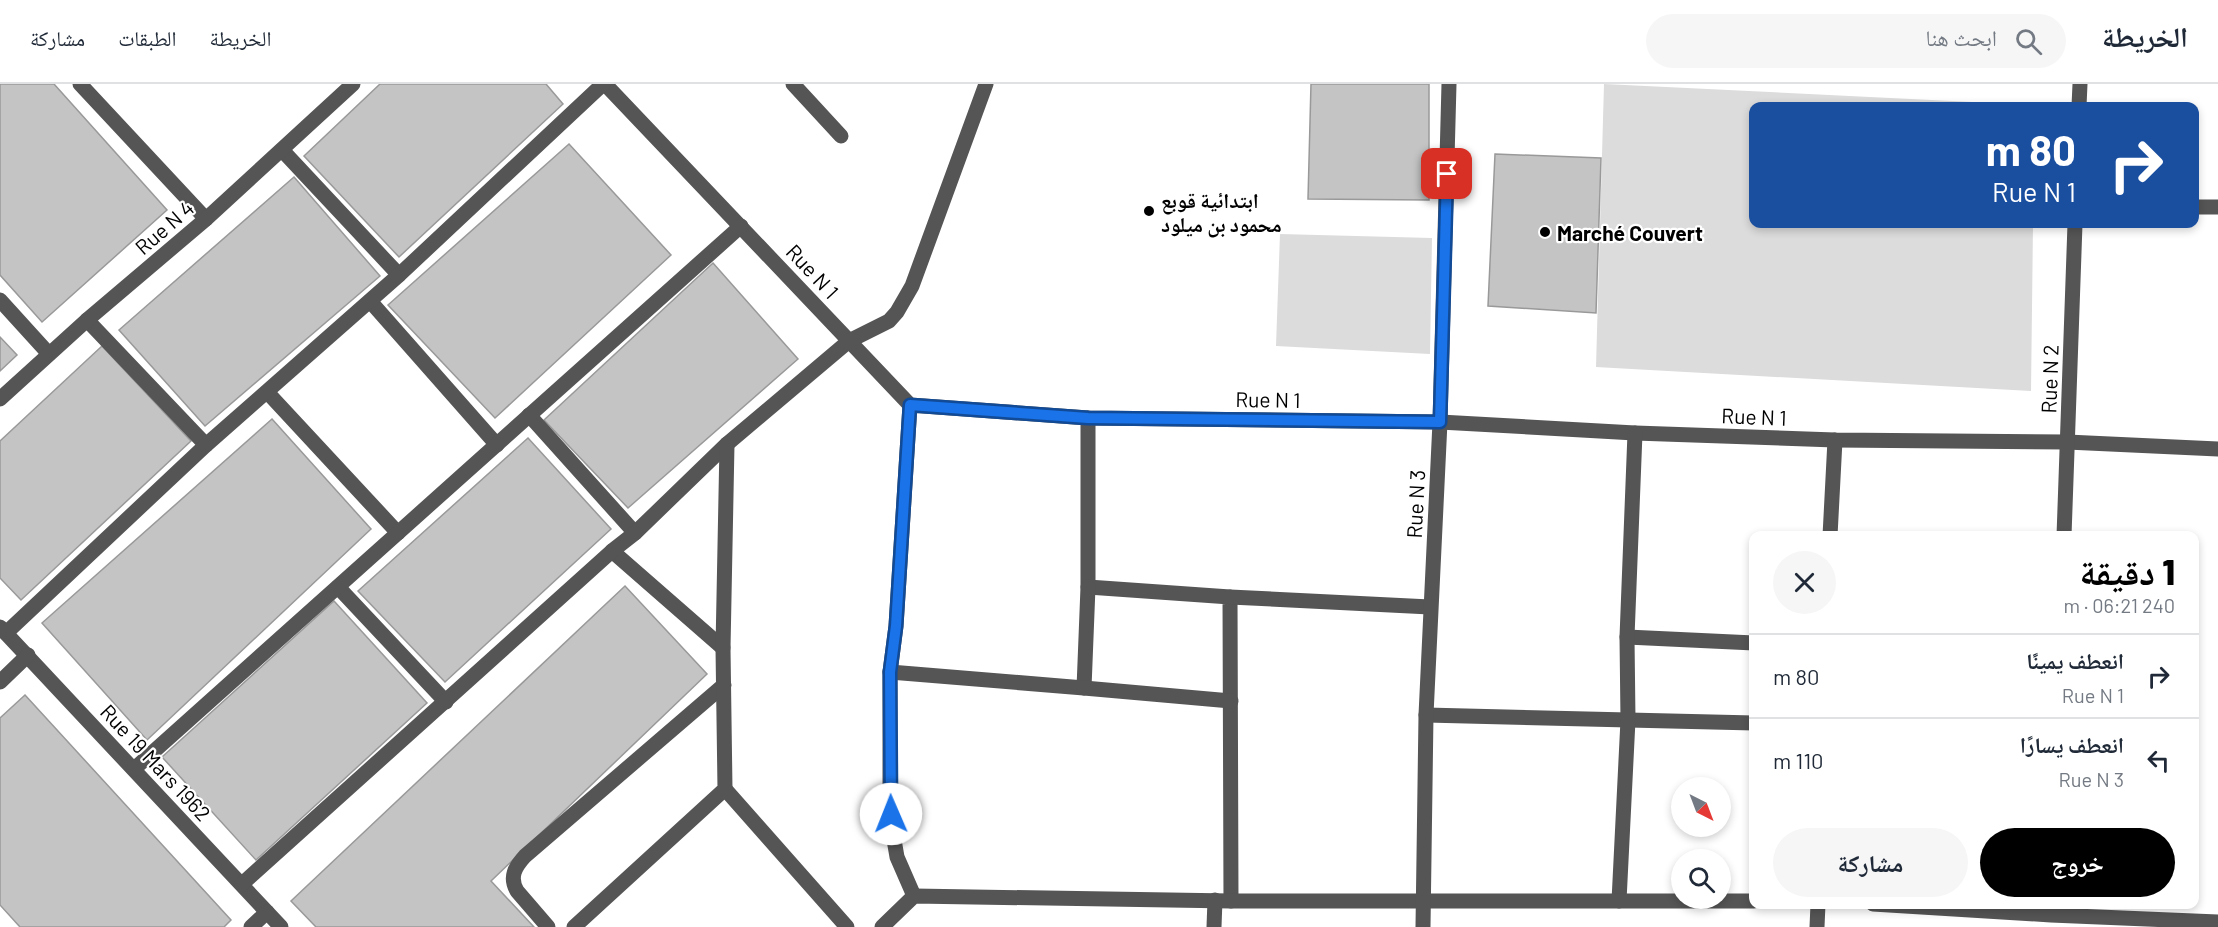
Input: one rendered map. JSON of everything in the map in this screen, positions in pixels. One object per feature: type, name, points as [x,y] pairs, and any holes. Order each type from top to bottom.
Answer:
[{"type":"street","points":[[81,84],[206,219]]},
{"type":"street","name":"Rue N 4","points":[[0,399],[87,320],[206,219],[353,84]]},
{"type":"street","points":[[3,630],[206,445],[268,393],[399,275],[604,84]]},
{"type":"street","name":"Rue N 1","points":[[604,84],[910,405],[1088,418],[1440,422],[1836,440],[2067,442],[2218,449]]},
{"type":"street","points":[[793,84],[841,136]]},
{"type":"street","points":[[242,884],[612,550],[635,532],[727,444],[849,341],[889,321],[912,286],[986,84]]},
{"type":"street","name":"Rue N 3","points":[[1423,927],[1426,715],[1440,422],[1449,84]]},
{"type":"street","points":[[2079,102],[2080,84]]},
{"type":"street","points":[[282,150],[399,275]]},
{"type":"street","points":[[2199,207],[2218,207]]},
{"type":"street","points":[[134,770],[741,226]]},
{"type":"street","name":"Rue N 2","points":[[2064,531],[2075,228]]},
{"type":"street","points":[[0,300],[49,354]]},
{"type":"street","points":[[370,301],[497,445]]},
{"type":"street","points":[[87,320],[206,445]]},
{"type":"street","points":[[268,393],[398,533]]},
{"type":"street","points":[[910,405],[896,626],[890,672],[892,828],[897,857],[914,896]]},
{"type":"street","points":[[529,415],[635,532]]},
{"type":"street","points":[[1084,688],[1088,587],[1088,418]]},
{"type":"street","points":[[1618,901],[1628,720],[1628,638],[1635,432]]},
{"type":"street","points":[[1830,531],[1836,440]]},
{"type":"street","points":[[727,444],[723,648],[725,789],[847,927]]},
{"type":"street","points":[[612,550],[723,648]]},
{"type":"street","points":[[338,587],[446,702]]},
{"type":"street","points":[[1088,587],[1430,607]]},
{"type":"street","points":[[1230,597],[1231,901]]},
{"type":"street","name":"Rue 19 Mars 1962","points":[[3,630],[281,927]]},
{"type":"street","points":[[1628,638],[1749,643]]},
{"type":"street","points":[[0,682],[28,656]]},
{"type":"street","points":[[890,672],[1231,701]]},
{"type":"street","points":[[548,927],[513,885],[514,869],[525,856],[724,685]]},
{"type":"street","points":[[1426,715],[1749,723]]},
{"type":"street","points":[[574,927],[725,789]]},
{"type":"street","points":[[882,927],[914,896],[1231,901],[1749,901]]},
{"type":"street","points":[[1214,927],[1215,900]]},
{"type":"street","points":[[1817,927],[1818,909]]},
{"type":"street","points":[[1947,909],[2051,916],[2218,922]]},
{"type":"street","points":[[251,927],[267,912]]},
{"type":"shaded area","points":[[1604,84],[1973,102],[1749,102],[1749,228],[2033,228],[2031,391],[1596,367]]},
{"type":"shaded area","points":[[1280,234],[1432,238],[1430,354],[1276,346]]},
{"type":"building","points":[[0,84],[54,84],[167,210],[42,322],[0,275]]},
{"type":"building","points":[[380,84],[546,84],[563,104],[399,257],[304,156]]},
{"type":"building","points":[[1311,84],[1429,84],[1429,200],[1308,199]]},
{"type":"building","points":[[569,144],[671,255],[495,418],[388,305]]},
{"type":"building","name":"Marché Couvert","points":[[1495,154],[1601,158],[1596,313],[1488,306]]},
{"type":"building","points":[[294,177],[380,276],[205,426],[119,330]]},
{"type":"building","points":[[713,263],[798,359],[628,508],[544,420]]},
{"type":"building","points":[[0,337],[17,355],[0,371]]},
{"type":"building","points":[[102,346],[191,441],[21,600],[0,578],[0,441]]},
{"type":"building","points":[[272,419],[371,529],[147,740],[42,623]]},
{"type":"building","points":[[528,438],[611,529],[445,682],[358,591]]},
{"type":"building","points":[[625,586],[707,674],[491,881],[534,927],[316,927],[291,901]]},
{"type":"building","points":[[334,601],[427,703],[256,860],[162,757]]},
{"type":"building","points":[[25,695],[231,920],[224,927],[20,927],[0,905],[0,718]]},
{"type":"place","name":"ابتدائية قوبع محمود بن ميلود","points":[[1149,211]]},
{"type":"place","name":"Marché Couvert","points":[[1545,232]]},
{"type":"route","points":[[891,814],[890,672],[896,626],[910,405],[1088,418],[1440,422],[1447,174]]}]
